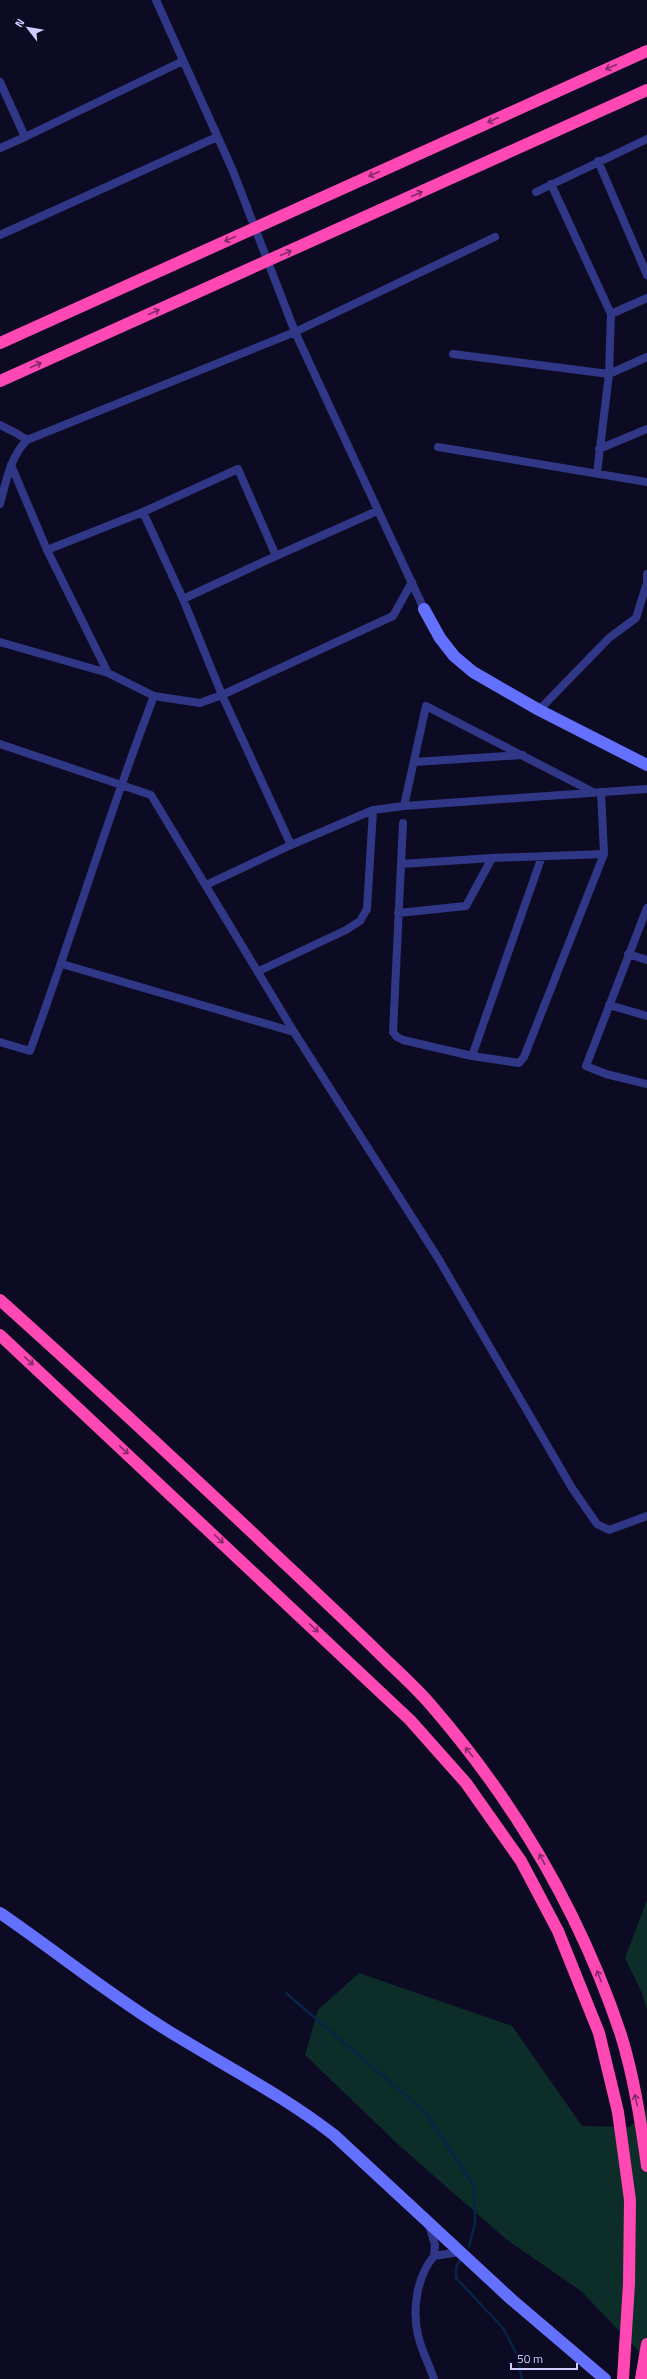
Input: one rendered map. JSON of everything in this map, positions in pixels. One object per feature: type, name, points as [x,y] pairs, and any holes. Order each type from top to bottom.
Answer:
[{"type":"highway","points":[[0,343],[647,51]]},
{"type":"highway","points":[[0,381],[647,90]]},
{"type":"highway","points":[[0,1300],[84,1375],[360,1634],[429,1703],[492,1781],[538,1850],[576,1922],[599,1976],[622,2038],[641,2123],[647,2166]]},
{"type":"highway","points":[[0,1335],[410,1720],[466,1783],[521,1861],[558,1931],[599,2033],[618,2112],[630,2200],[627,2348],[623,2379]]},
{"type":"highway","points":[[641,2379],[647,2344]]},
{"type":"street","points":[[156,0],[218,137],[256,227],[295,332],[377,511],[424,609],[440,638],[454,656],[473,672],[539,710],[647,765]]},
{"type":"street","points":[[0,148],[26,138],[183,61]]},
{"type":"street","points":[[0,82],[26,138]]},
{"type":"street","points":[[0,235],[218,137]]},
{"type":"street","points":[[536,192],[598,161],[647,139]]},
{"type":"street","points":[[598,161],[647,276]]},
{"type":"street","points":[[551,184],[612,314],[609,374],[597,473]]},
{"type":"street","points":[[0,504],[18,449],[27,440],[295,332],[495,237]]},
{"type":"street","points":[[612,314],[647,298]]},
{"type":"street","points":[[454,354],[609,374],[647,357]]},
{"type":"street","points":[[0,425],[27,440]]},
{"type":"street","points":[[599,449],[647,429]]},
{"type":"street","points":[[438,447],[647,482]]},
{"type":"street","points":[[12,465],[47,550],[108,673]]},
{"type":"street","points":[[47,550],[143,512],[238,469],[276,556]]},
{"type":"street","points":[[183,599],[377,511]]},
{"type":"street","points":[[143,512],[183,599],[222,695],[291,845]]},
{"type":"street","points":[[539,710],[608,638],[636,618],[647,586],[647,574]]},
{"type":"street","points":[[0,642],[108,673],[154,696],[200,703],[222,695],[393,616],[412,582]]},
{"type":"street","points":[[0,1042],[30,1051],[62,964],[120,783],[154,696]]},
{"type":"street","points":[[404,806],[426,706],[597,792]]},
{"type":"street","points":[[0,744],[120,783],[151,795],[259,971],[294,1032],[438,1258],[566,1478],[597,1524],[609,1530],[647,1516]]},
{"type":"street","points":[[414,762],[524,755]]},
{"type":"street","points":[[206,885],[291,845],[373,810],[404,806],[647,789]]},
{"type":"street","points":[[403,823],[393,1032],[397,1037],[403,1040],[472,1056],[519,1063],[524,1057],[604,854],[597,792]]},
{"type":"street","points":[[259,971],[346,930],[360,921],[367,909],[373,810]]},
{"type":"street","points":[[401,864],[492,858],[604,854]]},
{"type":"street","points":[[472,1056],[542,856]]},
{"type":"street","points":[[398,913],[466,906],[492,858]]},
{"type":"street","points":[[647,908],[586,1066],[606,1074],[647,1084]]},
{"type":"street","points":[[628,954],[647,960]]},
{"type":"street","points":[[62,964],[294,1032]]},
{"type":"street","points":[[609,1005],[647,1016]]},
{"type":"street","points":[[0,1913],[108,1991],[162,2027],[309,2116],[334,2135],[460,2252],[605,2379]]},
{"type":"street","points":[[429,2224],[435,2245],[434,2256],[426,2266],[420,2280],[416,2322],[418,2335],[434,2379]]},
{"type":"street","points":[[434,2256],[460,2252]]},
{"type":"green space","points":[[647,1900],[647,2010],[642,1993],[625,1958]]},
{"type":"green space","points":[[359,1973],[512,2026],[582,2126],[630,2127],[647,2110],[647,2360],[581,2291],[506,2239],[402,2148],[305,2055],[318,2010]]},
{"type":"waterway","points":[[286,1993],[425,2112],[474,2186],[475,2223],[469,2247]]},
{"type":"waterway","points":[[461,2259],[456,2267],[456,2278],[503,2328],[517,2355],[522,2379]]}]
